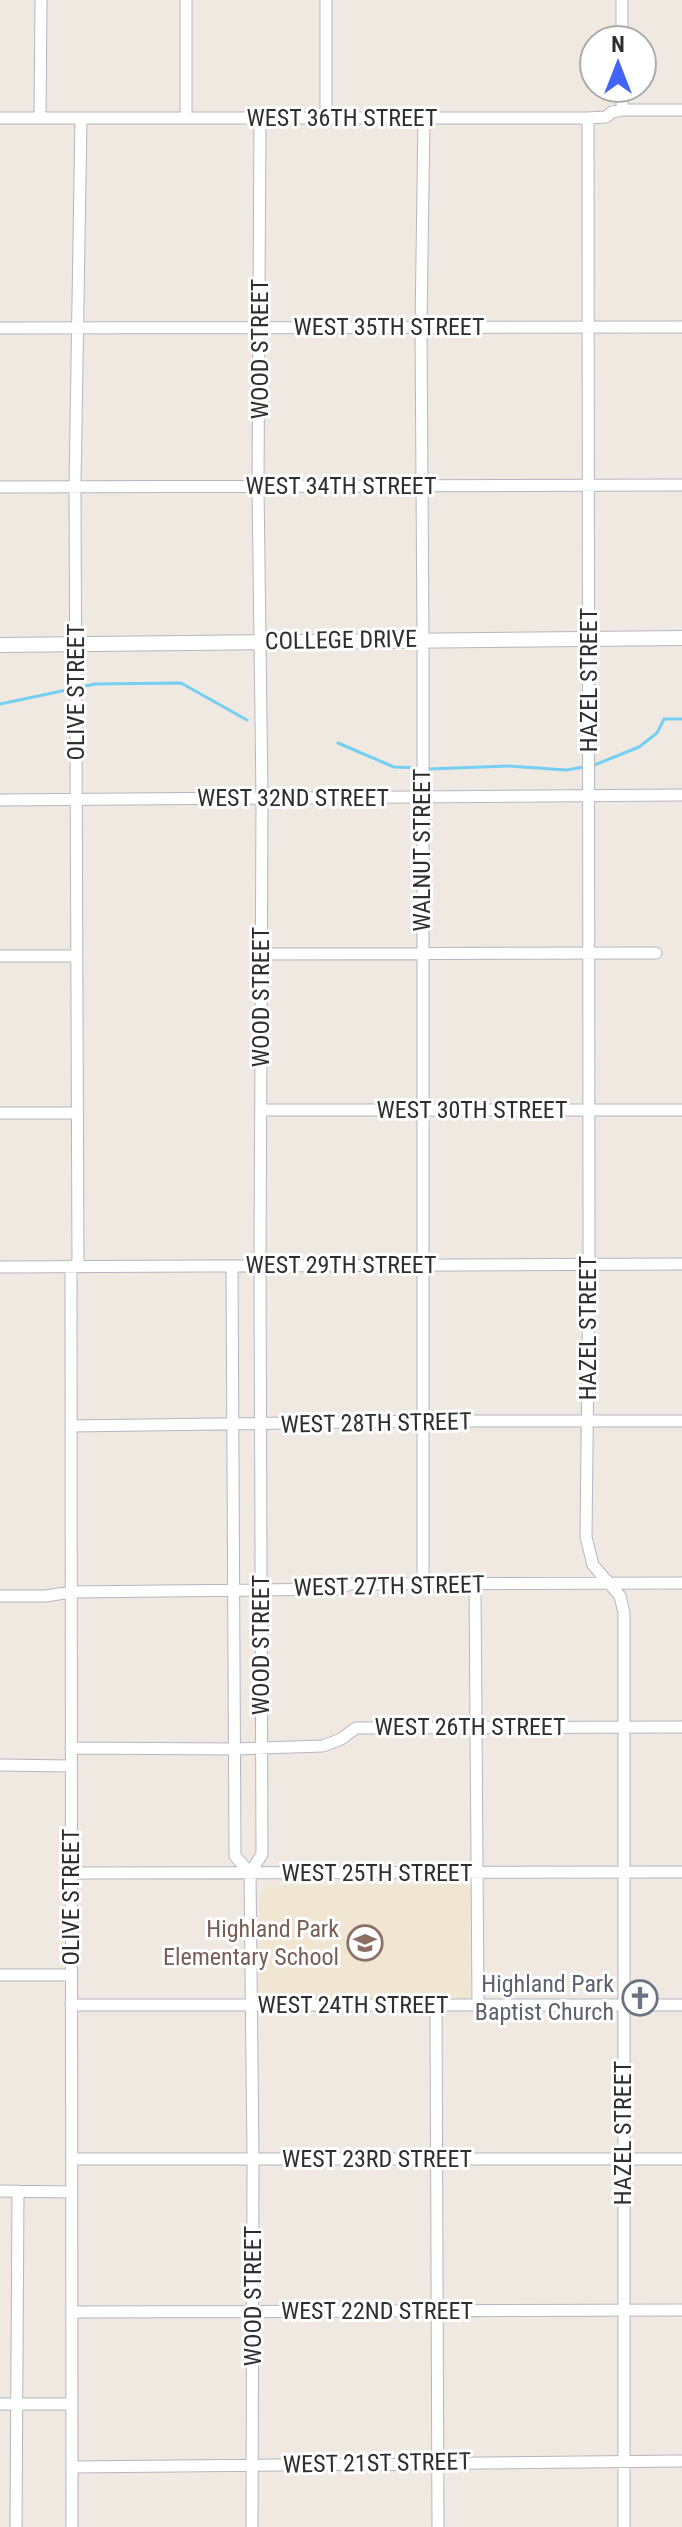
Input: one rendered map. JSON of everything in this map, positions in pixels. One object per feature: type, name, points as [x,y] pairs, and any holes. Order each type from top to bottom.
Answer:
[{"type":"street","points":[[40,118],[41,0]]},
{"type":"street","points":[[186,0],[186,118]]},
{"type":"street","points":[[326,0],[326,118]]},
{"type":"street","points":[[622,0],[622,24]]},
{"type":"street","points":[[622,104],[622,110]]},
{"type":"street","name":"WEST 36TH STREET","points":[[0,118],[588,118],[606,117],[622,110],[682,110]]},
{"type":"street","name":"OLIVE STREET","points":[[72,2527],[71,1426],[77,1113],[75,486],[81,118]]},
{"type":"street","name":"WOOD STREET","points":[[252,2527],[253,2006],[250,1873],[262,1854],[262,798],[258,486],[260,118]]},
{"type":"street","name":"WALNUT STREET","points":[[423,1583],[421,327],[424,118]]},
{"type":"street","name":"HAZEL STREET","points":[[588,118],[589,1264],[586,1537],[593,1565],[620,1596],[624,1613],[624,2527]]},
{"type":"street","name":"WEST 35TH STREET","points":[[0,328],[682,327]]},
{"type":"street","name":"WEST 34TH STREET","points":[[0,487],[682,485]]},
{"type":"street","name":"COLLEGE DRIVE","points":[[0,645],[682,638]]},
{"type":"street","name":"WEST 32ND STREET","points":[[0,800],[682,795]]},
{"type":"street","points":[[261,954],[656,953]]},
{"type":"street","points":[[0,956],[77,956]]},
{"type":"street","name":"WEST 30TH STREET","points":[[261,1110],[682,1110]]},
{"type":"street","points":[[0,1113],[77,1113]]},
{"type":"street","name":"WEST 29TH STREET","points":[[0,1267],[682,1264]]},
{"type":"street","name":"WOOD STREET","points":[[232,1266],[235,1856],[250,1873]]},
{"type":"street","name":"WEST 28TH STREET","points":[[71,1426],[682,1421]]},
{"type":"street","points":[[475,1583],[478,2004]]},
{"type":"street","name":"WEST 27TH STREET","points":[[0,1596],[46,1596],[71,1592],[339,1589],[349,1584],[682,1583]]},
{"type":"street","name":"WEST 26TH STREET","points":[[71,1748],[323,1746],[341,1739],[356,1728],[682,1727]]},
{"type":"street","points":[[0,1765],[71,1766]]},
{"type":"street","name":"WEST 25TH STREET","points":[[71,1873],[682,1872]]},
{"type":"street","points":[[0,1975],[71,1975]]},
{"type":"street","name":"WEST 24TH STREET","points":[[71,2005],[682,2005]]},
{"type":"street","points":[[436,2005],[438,2527]]},
{"type":"street","name":"WEST 23RD STREET","points":[[72,2159],[682,2159]]},
{"type":"street","points":[[0,2191],[72,2192]]},
{"type":"street","points":[[16,2527],[18,2191]]},
{"type":"street","name":"WEST 22ND STREET","points":[[72,2312],[682,2310]]},
{"type":"street","points":[[0,2404],[72,2404]]},
{"type":"street","name":"WEST 21ST STREET","points":[[72,2467],[682,2461]]},
{"type":"shaded area","name":"Highland Park Elementary School","points":[[460,1884],[470,1891],[468,1998],[460,2001],[264,2000],[259,1996],[260,1895],[266,1886]]},
{"type":"waterway","points":[[0,704],[95,684],[181,683],[247,720]]},
{"type":"waterway","points":[[592,766],[639,747],[657,733],[664,719],[682,719]]},
{"type":"waterway","points":[[338,743],[394,767],[421,768]]},
{"type":"waterway","points":[[428,769],[509,766],[566,770],[584,767]]},
{"type":"place","name":"Highland Park Elementary School","points":[[365,1943]]},
{"type":"place","name":"Highland Park Baptist Church","points":[[640,1998]]}]
